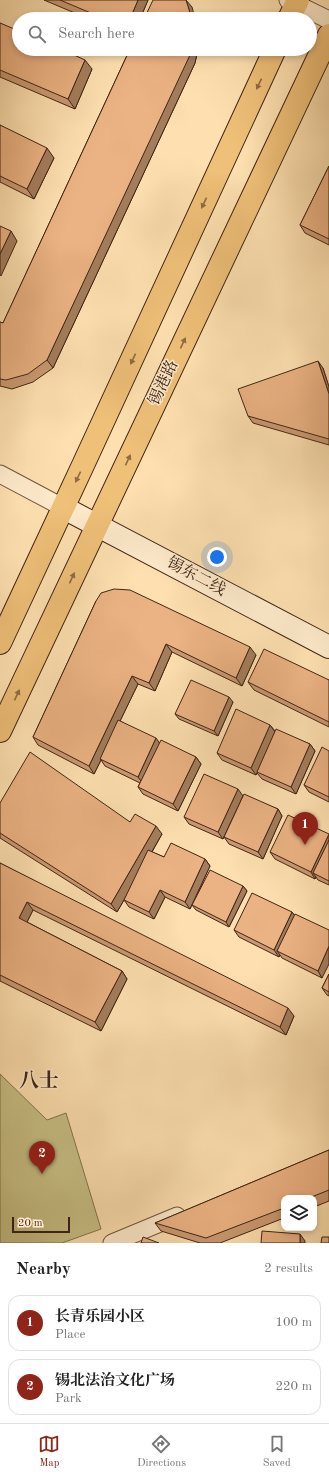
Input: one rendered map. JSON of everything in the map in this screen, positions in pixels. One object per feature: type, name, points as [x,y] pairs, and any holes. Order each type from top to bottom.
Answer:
[{"type":"main road","name":"锡港路","points":[[0,731],[329,35]]},
{"type":"main road","points":[[0,642],[64,508],[272,56]]},
{"type":"main road","name":"锡东二线","points":[[64,508],[329,647]]},
{"type":"street","points":[[293,6],[308,12]]},
{"type":"street","points":[[317,15],[329,20]]},
{"type":"street","points":[[0,474],[64,508]]},
{"type":"street","points":[[112,1243],[192,1210]]},
{"type":"shaded area","points":[[0,1074],[47,1120],[66,1113],[101,1229],[62,1243],[0,1243]]},
{"type":"building","points":[[60,0],[138,0],[133,12],[88,12]]},
{"type":"building","points":[[153,0],[186,0],[190,12],[147,12]]},
{"type":"building","points":[[0,23],[12,28],[12,56],[76,56],[85,60],[68,99],[0,70]]},
{"type":"building","points":[[127,56],[190,56],[47,360],[28,374],[6,380],[0,379],[0,322],[3,323]]},
{"type":"building","points":[[0,125],[47,148],[27,189],[0,176]]},
{"type":"building","points":[[329,166],[329,239],[300,225]]},
{"type":"building","points":[[0,226],[11,231],[0,254]]},
{"type":"building","points":[[318,361],[329,394],[329,439],[248,416],[238,389]]},
{"type":"building","points":[[114,589],[130,590],[250,647],[236,678],[166,644],[149,683],[132,676],[89,766],[33,737],[96,601],[101,593]]},
{"type":"building","points":[[264,649],[329,680],[329,722],[248,682]]},
{"type":"building","points":[[191,680],[229,697],[214,731],[175,714]]},
{"type":"building","points":[[236,709],[270,725],[251,768],[217,753]]},
{"type":"building","points":[[118,720],[156,738],[138,777],[100,759]]},
{"type":"building","points":[[276,729],[310,744],[291,787],[257,772]]},
{"type":"building","points":[[161,740],[196,757],[173,804],[138,787]]},
{"type":"building","points":[[322,747],[329,751],[329,797],[304,785]]},
{"type":"building","points":[[30,752],[130,822],[135,814],[156,826],[111,904],[0,833],[0,803]]},
{"type":"building","points":[[204,774],[238,789],[218,832],[184,817]]},
{"type":"building","points":[[244,794],[278,809],[258,852],[224,837]]},
{"type":"building","points":[[288,815],[329,834],[311,872],[270,852]]},
{"type":"building","points":[[329,840],[329,881],[313,873]]},
{"type":"building","points":[[171,843],[205,859],[185,902],[160,890],[149,912],[124,900],[148,850],[164,857]]},
{"type":"building","points":[[0,863],[288,1008],[280,1027],[27,902],[19,918],[122,971],[95,1022],[0,975]]},
{"type":"building","points":[[210,870],[243,886],[226,922],[192,905]]},
{"type":"building","points":[[252,893],[292,912],[274,950],[234,930]]},
{"type":"building","points":[[295,914],[329,930],[329,946],[318,971],[277,951]]},
{"type":"building","points":[[329,974],[329,992],[322,988]]},
{"type":"building","points":[[329,1150],[329,1190],[316,1195],[281,1195],[281,1209],[206,1238],[155,1223]]},
{"type":"building","points":[[262,1231],[300,1234],[300,1243],[261,1243]]},
{"type":"building","points":[[143,1237],[159,1243],[141,1243]]},
{"type":"building","points":[[322,1237],[329,1237],[329,1243],[321,1243]]},
{"type":"place","name":"长青乐园小区","points":[[305,845]]},
{"type":"place","name":"锡北法治文化广场","points":[[42,1174]]},
{"type":"district","name":"八士","points":[[39,1082]]}]
